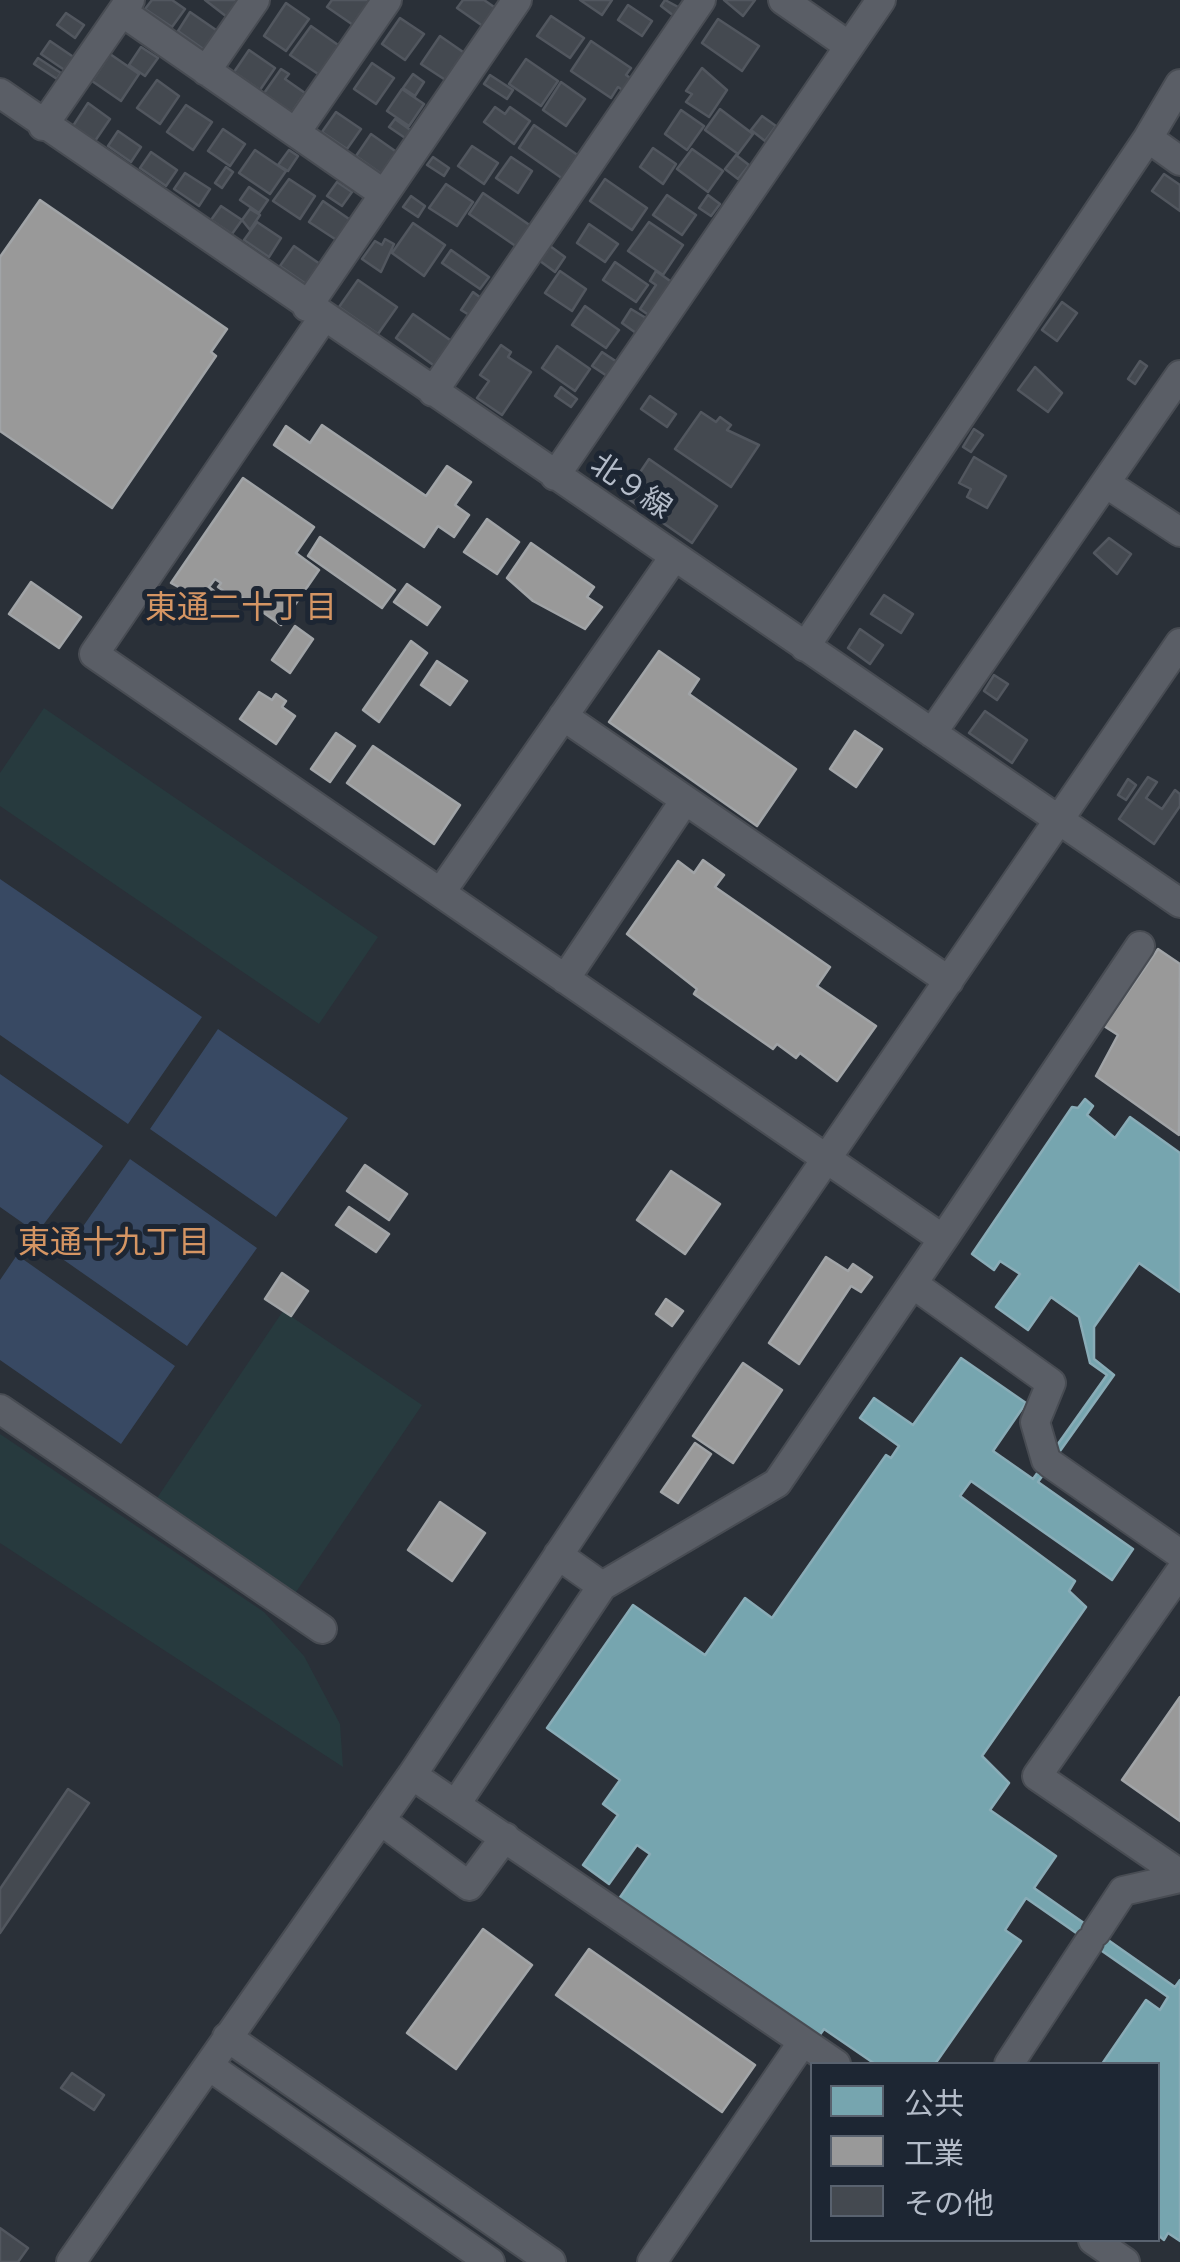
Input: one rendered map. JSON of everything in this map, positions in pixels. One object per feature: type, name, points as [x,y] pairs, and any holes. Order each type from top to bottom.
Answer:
[{"type":"street","points":[[206,70],[255,0]]},
{"type":"street","points":[[296,132],[387,0]]},
{"type":"street","points":[[517,0],[384,194],[315,312],[94,654],[943,1239]]},
{"type":"street","points":[[433,392],[700,0]]},
{"type":"street","points":[[783,0],[848,46]]},
{"type":"street","points":[[555,476],[881,0]]},
{"type":"street","points":[[43,126],[126,6],[206,70],[384,194]]},
{"type":"street","points":[[805,647],[1148,138],[1180,84]]},
{"type":"street","name":"北９線","points":[[0,93],[1180,903]]},
{"type":"street","points":[[1148,138],[1180,160]]},
{"type":"street","points":[[932,733],[1180,375]]},
{"type":"street","points":[[1107,484],[1180,532]]},
{"type":"street","points":[[441,892],[674,557]]},
{"type":"street","points":[[71,2262],[412,1775],[825,1160],[1180,643]]},
{"type":"street","points":[[563,716],[949,981]]},
{"type":"street","points":[[565,979],[685,800]]},
{"type":"street","points":[[456,1804],[602,1586],[777,1483],[1140,946]]},
{"type":"street","points":[[913,1284],[1051,1383],[1036,1422],[1048,1462],[1180,1554]]},
{"type":"street","points":[[0,1409],[322,1629]]},
{"type":"street","points":[[558,1555],[602,1586]]},
{"type":"street","points":[[1180,1572],[1036,1776],[1180,1876]]},
{"type":"street","points":[[412,1775],[833,2062]]},
{"type":"street","points":[[380,1820],[469,1886],[505,1837]]},
{"type":"street","points":[[1010,2062],[1123,1890],[1180,1876]]},
{"type":"street","points":[[227,2037],[551,2262]]},
{"type":"street","points":[[652,2262],[802,2042]]},
{"type":"street","points":[[208,2066],[490,2262]]},
{"type":"street","points":[[1096,2242],[1125,2262]]},
{"type":"green space","points":[[44,708],[378,937],[319,1024],[0,806],[0,773]]},
{"type":"green space","points":[[283,1311],[422,1405],[292,1598],[153,1504]]},
{"type":"green space","points":[[0,1434],[264,1612],[304,1656],[340,1724],[343,1767],[0,1543]]},
{"type":"water","points":[[0,879],[202,1017],[128,1124],[0,1035]]},
{"type":"water","points":[[218,1029],[348,1118],[276,1217],[150,1129]]},
{"type":"water","points":[[0,1074],[103,1146],[37,1233],[0,1207]]},
{"type":"water","points":[[130,1159],[257,1248],[187,1346],[61,1258]]},
{"type":"water","points":[[17,1255],[175,1366],[121,1444],[0,1360],[0,1280]]},
{"type":"building: 公共","points":[[1085,1099],[1093,1106],[1087,1115],[1115,1138],[1130,1117],[1180,1153],[1180,1292],[1139,1263],[1094,1327],[1094,1359],[1114,1375],[1038,1482],[1133,1549],[1112,1580],[971,1481],[960,1496],[1075,1581],[1069,1591],[1086,1607],[982,1756],[1009,1783],[990,1810],[1056,1856],[1034,1888],[1175,1987],[1180,1980],[1180,2241],[1168,2233],[1164,2240],[1160,2237],[1160,2062],[1103,2062],[1146,2000],[1160,2010],[1168,1997],[1026,1898],[1005,1930],[1021,1941],[936,2062],[872,2062],[824,2029],[819,2036],[699,1951],[692,1960],[614,1906],[650,1854],[637,1845],[609,1884],[583,1865],[618,1815],[603,1804],[620,1780],[547,1728],[633,1605],[705,1655],[745,1598],[772,1618],[886,1455],[891,1458],[899,1446],[860,1418],[874,1398],[913,1425],[961,1358],[1026,1403],[993,1451],[1033,1479],[1107,1375],[1090,1363],[1079,1317],[1051,1297],[1028,1330],[996,1307],[1020,1274],[1000,1261],[994,1270],[972,1254],[1072,1107],[1078,1108]]},
{"type":"building: 工業","points":[[40,200],[227,329],[211,352],[216,356],[112,508],[0,431],[0,257]]},
{"type":"building: 工業","points":[[322,425],[426,496],[447,466],[471,482],[455,505],[469,515],[454,537],[438,526],[424,547],[274,445],[286,426],[310,443]]},
{"type":"building: 工業","points":[[243,478],[314,527],[296,553],[319,570],[281,625],[237,594],[235,599],[218,587],[221,583],[215,579],[209,587],[214,591],[206,602],[171,583]]},
{"type":"building: 工業","points":[[487,519],[519,542],[497,574],[464,552]]},
{"type":"building: 工業","points":[[320,537],[395,590],[382,608],[308,556]]},
{"type":"building: 工業","points":[[531,543],[594,587],[587,597],[602,607],[585,629],[533,601],[507,578]]},
{"type":"building: 工業","points":[[31,582],[81,617],[59,648],[9,614]]},
{"type":"building: 工業","points":[[407,584],[440,607],[427,625],[394,602]]},
{"type":"building: 工業","points":[[295,626],[313,639],[290,673],[272,660]]},
{"type":"building: 工業","points":[[411,641],[427,653],[379,722],[363,710]]},
{"type":"building: 工業","points":[[659,651],[699,679],[689,694],[796,769],[757,826],[609,722]]},
{"type":"building: 工業","points":[[437,661],[467,681],[450,705],[421,685]]},
{"type":"building: 工業","points":[[259,692],[272,700],[276,694],[286,701],[282,707],[295,716],[276,744],[240,719]]},
{"type":"building: 工業","points":[[855,731],[882,749],[856,787],[830,769]]},
{"type":"building: 工業","points":[[336,733],[355,746],[330,782],[311,769]]},
{"type":"building: 工業","points":[[373,746],[460,805],[434,844],[347,783]]},
{"type":"building: 工業","points":[[703,860],[724,875],[715,887],[830,967],[817,986],[876,1026],[837,1081],[800,1053],[796,1058],[777,1044],[773,1049],[694,994],[697,989],[627,934],[678,861],[694,873]]},
{"type":"building: 工業","points":[[1158,949],[1180,964],[1179,1135],[1096,1076],[1118,1035],[1104,1026]]},
{"type":"building: 工業","points":[[365,1165],[407,1194],[389,1220],[347,1191]]},
{"type":"building: 工業","points":[[671,1171],[720,1204],[685,1254],[637,1220]]},
{"type":"building: 工業","points":[[349,1207],[389,1234],[376,1252],[336,1225]]},
{"type":"building: 工業","points":[[826,1257],[848,1271],[853,1264],[872,1277],[861,1292],[851,1286],[799,1364],[769,1343]]},
{"type":"building: 工業","points":[[282,1273],[308,1291],[291,1316],[265,1299]]},
{"type":"building: 工業","points":[[666,1299],[683,1311],[672,1326],[656,1314]]},
{"type":"building: 工業","points":[[743,1363],[782,1390],[733,1463],[693,1436]]},
{"type":"building: 工業","points":[[695,1443],[711,1454],[678,1503],[661,1492]]},
{"type":"building: 工業","points":[[440,1502],[485,1533],[452,1581],[408,1550]]},
{"type":"building: 工業","points":[[1180,1697],[1180,1821],[1122,1780]]},
{"type":"building: 工業","points":[[483,1929],[532,1965],[456,2069],[407,2033]]},
{"type":"building: 工業","points":[[589,1949],[755,2065],[722,2112],[556,1995]]},
{"type":"building: その他","points":[[152,0],[172,0],[185,9],[172,27],[145,9]]},
{"type":"building: その他","points":[[205,0],[238,0],[227,17]]},
{"type":"building: その他","points":[[332,0],[375,0],[356,27],[327,7]]},
{"type":"building: その他","points":[[463,0],[484,0],[500,11],[487,29],[457,8]]},
{"type":"building: その他","points":[[580,0],[612,0],[602,15]]},
{"type":"building: その他","points":[[665,0],[680,8],[674,16],[661,6]]},
{"type":"building: その他","points":[[724,0],[755,0],[743,16]]},
{"type":"building: その他","points":[[286,3],[309,19],[286,51],[264,36]]},
{"type":"building: その他","points":[[628,5],[652,21],[642,36],[618,20]]},
{"type":"building: その他","points":[[190,12],[219,32],[206,51],[178,31]]},
{"type":"building: その他","points":[[66,13],[84,25],[75,38],[57,25]]},
{"type":"building: その他","points":[[551,16],[584,38],[570,58],[537,36]]},
{"type":"building: その他","points":[[400,18],[424,34],[405,60],[382,44]]},
{"type":"building: その他","points":[[718,19],[759,46],[742,71],[702,43]]},
{"type":"building: その他","points":[[311,26],[341,47],[321,76],[290,55]]},
{"type":"building: その他","points":[[440,36],[466,54],[447,81],[421,64]]},
{"type":"building: その他","points":[[50,41],[75,58],[66,71],[41,54]]},
{"type":"building: その他","points":[[591,41],[631,68],[626,75],[632,79],[624,91],[618,87],[611,98],[571,71]]},
{"type":"building: その他","points":[[141,47],[158,58],[145,76],[129,65]]},
{"type":"building: その他","points":[[249,50],[275,68],[260,90],[234,72]]},
{"type":"building: その他","points":[[110,54],[139,74],[121,101],[92,81]]},
{"type":"building: その他","points":[[38,58],[61,73],[57,79],[34,64]]},
{"type":"building: その他","points":[[526,59],[558,81],[541,106],[509,84]]},
{"type":"building: その他","points":[[372,63],[394,78],[376,104],[354,89]]},
{"type":"building: その他","points":[[702,68],[727,90],[709,117],[686,102],[692,94],[686,91]]},
{"type":"building: その他","points":[[281,69],[289,74],[285,79],[305,93],[290,115],[262,96]]},
{"type":"building: その他","points":[[413,74],[424,82],[415,96],[403,88]]},
{"type":"building: その他","points":[[490,75],[513,90],[507,99],[484,84]]},
{"type":"building: その他","points":[[157,80],[179,96],[160,124],[137,108]]},
{"type":"building: その他","points":[[561,82],[585,99],[566,126],[543,110]]},
{"type":"building: その他","points":[[402,89],[424,104],[409,126],[387,111]]},
{"type":"building: その他","points":[[88,103],[110,119],[93,144],[71,129]]},
{"type":"building: その他","points":[[186,105],[212,122],[193,150],[167,132]]},
{"type":"building: その他","points":[[495,107],[505,114],[510,107],[530,121],[514,144],[484,122]]},
{"type":"building: その他","points":[[720,109],[753,134],[738,154],[705,130]]},
{"type":"building: その他","points":[[681,110],[704,126],[687,150],[665,134]]},
{"type":"building: その他","points":[[336,112],[361,129],[347,149],[322,132]]},
{"type":"building: その他","points":[[762,116],[776,126],[765,141],[751,130]]},
{"type":"building: その他","points":[[395,119],[416,134],[411,142],[389,127]]},
{"type":"building: その他","points":[[534,125],[579,156],[563,179],[519,148]]},
{"type":"building: その他","points":[[223,129],[245,144],[230,166],[208,151]]},
{"type":"building: その他","points":[[118,131],[141,147],[131,162],[108,146]]},
{"type":"building: その他","points":[[371,134],[398,153],[383,175],[356,156]]},
{"type":"building: その他","points":[[472,146],[498,163],[484,184],[458,166]]},
{"type":"building: その他","points":[[653,148],[676,164],[663,184],[640,167]]},
{"type":"building: その他","points":[[692,149],[723,171],[708,192],[677,169]]},
{"type":"building: その他","points":[[255,150],[286,171],[270,194],[239,173]]},
{"type":"building: その他","points":[[289,150],[298,156],[288,171],[278,165]]},
{"type":"building: その他","points":[[151,152],[177,170],[166,186],[140,168]]},
{"type":"building: その他","points":[[736,155],[749,165],[738,179],[725,169]]},
{"type":"building: その他","points":[[433,157],[449,168],[444,176],[427,165]]},
{"type":"building: その他","points":[[511,157],[532,171],[518,193],[496,178]]},
{"type":"building: その他","points":[[226,167],[233,172],[222,188],[215,183]]},
{"type":"building: その他","points":[[185,173],[210,189],[199,206],[174,189]]},
{"type":"building: その他","points":[[1164,174],[1180,185],[1180,211],[1152,191]]},
{"type":"building: その他","points":[[289,179],[315,196],[300,219],[273,201]]},
{"type":"building: その他","points":[[605,179],[647,208],[632,230],[590,201]]},
{"type":"building: その他","points":[[337,182],[352,192],[342,206],[327,196]]},
{"type":"building: その他","points":[[446,184],[473,202],[457,226],[429,208]]},
{"type":"building: その他","points":[[249,187],[268,200],[259,213],[240,200]]},
{"type":"building: その他","points":[[483,193],[531,226],[517,247],[469,214]]},
{"type":"building: その他","points":[[667,195],[696,215],[682,235],[653,215]]},
{"type":"building: その他","points":[[708,195],[720,204],[711,216],[699,208]]},
{"type":"building: その他","points":[[411,196],[425,206],[418,217],[403,207]]},
{"type":"building: その他","points":[[323,201],[352,221],[338,241],[309,222]]},
{"type":"building: その他","points":[[221,206],[242,220],[232,234],[211,220]]},
{"type":"building: その他","points":[[250,209],[260,215],[250,230],[242,220]]},
{"type":"building: その他","points":[[257,222],[281,238],[269,257],[244,240]]},
{"type":"building: その他","points":[[649,222],[683,245],[663,275],[628,251]]},
{"type":"building: その他","points":[[413,223],[445,245],[424,276],[392,253]]},
{"type":"building: その他","points":[[589,224],[618,244],[605,262],[577,243]]},
{"type":"building: その他","points":[[385,239],[394,244],[381,272],[362,259],[375,241],[382,245]]},
{"type":"building: その他","points":[[294,246],[320,264],[306,284],[280,266]]},
{"type":"building: その他","points":[[550,246],[565,257],[555,272],[540,261]]},
{"type":"building: その他","points":[[451,250],[489,277],[480,289],[442,263]]},
{"type":"building: その他","points":[[615,262],[648,285],[636,302],[603,280]]},
{"type":"building: その他","points":[[560,271],[586,289],[572,311],[545,293]]},
{"type":"building: その他","points":[[656,271],[673,283],[650,316],[640,309],[656,285],[650,281]]},
{"type":"building: その他","points":[[358,280],[397,307],[378,334],[339,307]]},
{"type":"building: その他","points":[[473,292],[485,301],[474,318],[461,310]]},
{"type":"building: その他","points":[[1062,302],[1077,313],[1057,341],[1042,330]]},
{"type":"building: その他","points":[[585,306],[619,330],[606,348],[572,325]]},
{"type":"building: その他","points":[[631,309],[646,318],[636,333],[622,323]]},
{"type":"building: その他","points":[[413,314],[453,342],[436,367],[396,338]]},
{"type":"building: その他","points":[[501,345],[511,352],[508,357],[531,372],[502,415],[477,398],[489,381],[480,375]]},
{"type":"building: その他","points":[[557,346],[590,369],[575,391],[542,368]]},
{"type":"building: その他","points":[[602,352],[617,362],[607,376],[592,366]]},
{"type":"building: その他","points":[[1140,361],[1147,366],[1135,384],[1128,379]]},
{"type":"building: その他","points":[[1035,367],[1062,393],[1048,412],[1018,390]]},
{"type":"building: その他","points":[[561,387],[577,399],[571,407],[555,396]]},
{"type":"building: その他","points":[[650,396],[676,414],[667,427],[641,409]]},
{"type":"building: その他","points":[[701,412],[716,422],[720,417],[731,425],[727,430],[759,445],[731,487],[675,449]]},
{"type":"building: その他","points":[[974,429],[983,435],[971,452],[963,447]]},
{"type":"building: その他","points":[[974,457],[1006,476],[987,508],[967,497],[971,489],[959,483]]},
{"type":"building: その他","points":[[649,459],[717,506],[692,543],[624,496]]},
{"type":"building: その他","points":[[1109,538],[1131,554],[1117,574],[1094,553]]},
{"type":"building: その他","points":[[884,595],[913,614],[901,633],[871,614]]},
{"type":"building: その他","points":[[860,629],[883,645],[870,664],[848,648]]},
{"type":"building: その他","points":[[994,675],[1008,684],[997,700],[984,691]]},
{"type":"building: その他","points":[[985,711],[1027,740],[1012,763],[969,733]]},
{"type":"building: その他","points":[[1148,777],[1157,782],[1146,798],[1162,809],[1175,790],[1180,794],[1180,806],[1154,844],[1119,819]]},
{"type":"building: その他","points":[[1128,779],[1136,785],[1126,800],[1118,795]]},
{"type":"building: その他","points":[[68,1789],[89,1803],[0,1933],[0,1889]]},
{"type":"building: その他","points":[[72,2073],[104,2095],[94,2110],[61,2088]]},
{"type":"building: その他","points":[[0,2228],[28,2248],[18,2262],[0,2262]]},
{"type":"district","name":"東通二十丁目","points":[[241,610]]},
{"type":"district","name":"東通十九丁目","points":[[114,1245]]}]
